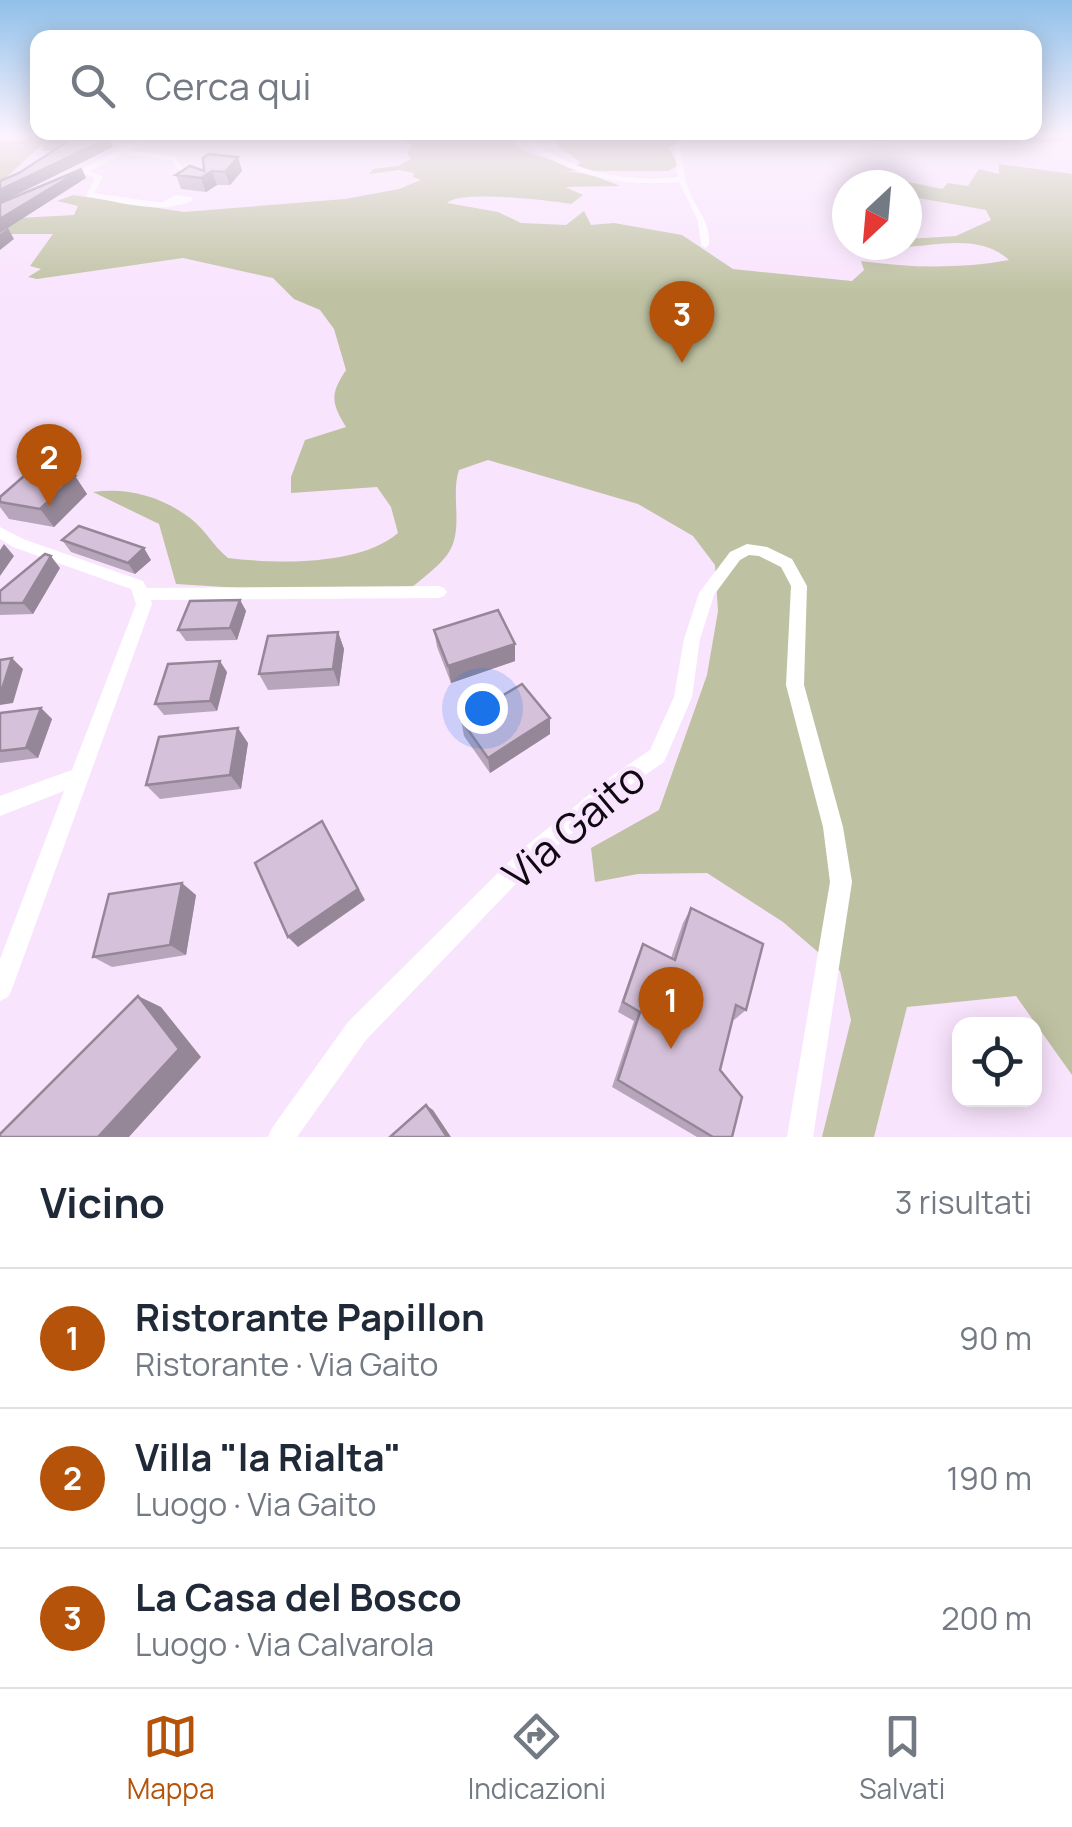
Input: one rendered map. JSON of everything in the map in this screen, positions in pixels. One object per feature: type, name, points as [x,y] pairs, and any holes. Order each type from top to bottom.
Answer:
[{"type":"street","points":[[90,187],[89,194],[164,205]]},
{"type":"street","points":[[686,187],[702,217],[705,245]]},
{"type":"street","points":[[0,532],[18,543],[138,585],[144,604],[0,989]]},
{"type":"street","name":"Via Gaito","points":[[280,1137],[358,1030],[528,858],[619,782],[657,756],[684,696],[692,639],[707,593],[735,556],[747,550],[762,550],[788,563],[799,586],[795,685],[833,828],[842,882],[800,1137]]},
{"type":"street","points":[[140,594],[439,592]]},
{"type":"street","points":[[0,806],[81,776]]},
{"type":"green space","points":[[404,187],[565,187],[583,195],[571,204],[485,197],[447,203],[498,212],[521,223],[566,225],[584,211],[591,225],[614,223],[682,235],[733,269],[852,281],[864,270],[861,261],[935,266],[1009,260],[977,245],[922,246],[922,238],[956,236],[991,220],[986,210],[922,199],[922,187],[1072,187],[1072,1075],[1042,1033],[1042,1017],[1031,1017],[1016,996],[907,1007],[874,1137],[822,1137],[851,1020],[840,971],[783,922],[707,873],[638,874],[595,882],[591,848],[659,810],[707,675],[718,611],[715,565],[693,536],[638,504],[488,460],[459,470],[452,546],[437,566],[400,598],[176,584],[159,524],[93,492],[131,492],[167,504],[196,523],[228,558],[293,561],[340,557],[382,544],[398,533],[391,507],[377,487],[291,493],[291,477],[305,440],[346,427],[334,398],[346,370],[334,329],[320,310],[294,299],[273,278],[183,258],[37,279],[28,277],[41,269],[30,266],[53,234],[0,234],[0,219],[74,215],[78,206],[57,201],[73,195],[184,212],[345,199]]},
{"type":"building","points":[[38,187],[52,187],[0,219],[0,203]]},
{"type":"building","points":[[32,469],[75,476],[40,509],[0,502],[0,497]]},
{"type":"building","points":[[79,526],[144,548],[128,563],[62,540]]},
{"type":"building","points":[[45,554],[51,556],[23,603],[0,603],[0,591]]},
{"type":"building","points":[[240,600],[230,628],[178,630],[190,601]]},
{"type":"building","points":[[498,610],[515,644],[448,666],[434,630]]},
{"type":"building","points":[[338,632],[333,669],[259,674],[268,636]]},
{"type":"building","points":[[12,658],[1,692],[0,692],[0,660]]},
{"type":"building","points":[[220,661],[210,701],[155,704],[168,664]]},
{"type":"building","points":[[522,684],[550,718],[488,758],[461,720]]},
{"type":"building","points":[[41,708],[26,748],[0,751],[0,713]]},
{"type":"building","points":[[238,728],[230,775],[146,785],[159,737]]},
{"type":"building","points":[[322,821],[358,889],[288,937],[255,863]]},
{"type":"building","points":[[182,883],[170,945],[93,957],[109,894]]},
{"type":"building","points":[[691,908],[763,944],[746,1010],[736,1005],[720,1070],[742,1097],[732,1137],[713,1137],[618,1080],[640,1012],[623,1002],[643,944],[675,960]]},
{"type":"building","points":[[138,996],[179,1049],[98,1137],[0,1137],[0,1134]]},
{"type":"building","points":[[426,1105],[447,1137],[390,1137]]},
{"type":"place","name":"La Casa del Bosco","points":[[682,363]]},
{"type":"place","name":"Villa \"la Rialta\"","points":[[49,506]]},
{"type":"place","name":"Ristorante Papillon","points":[[671,1049]]}]
